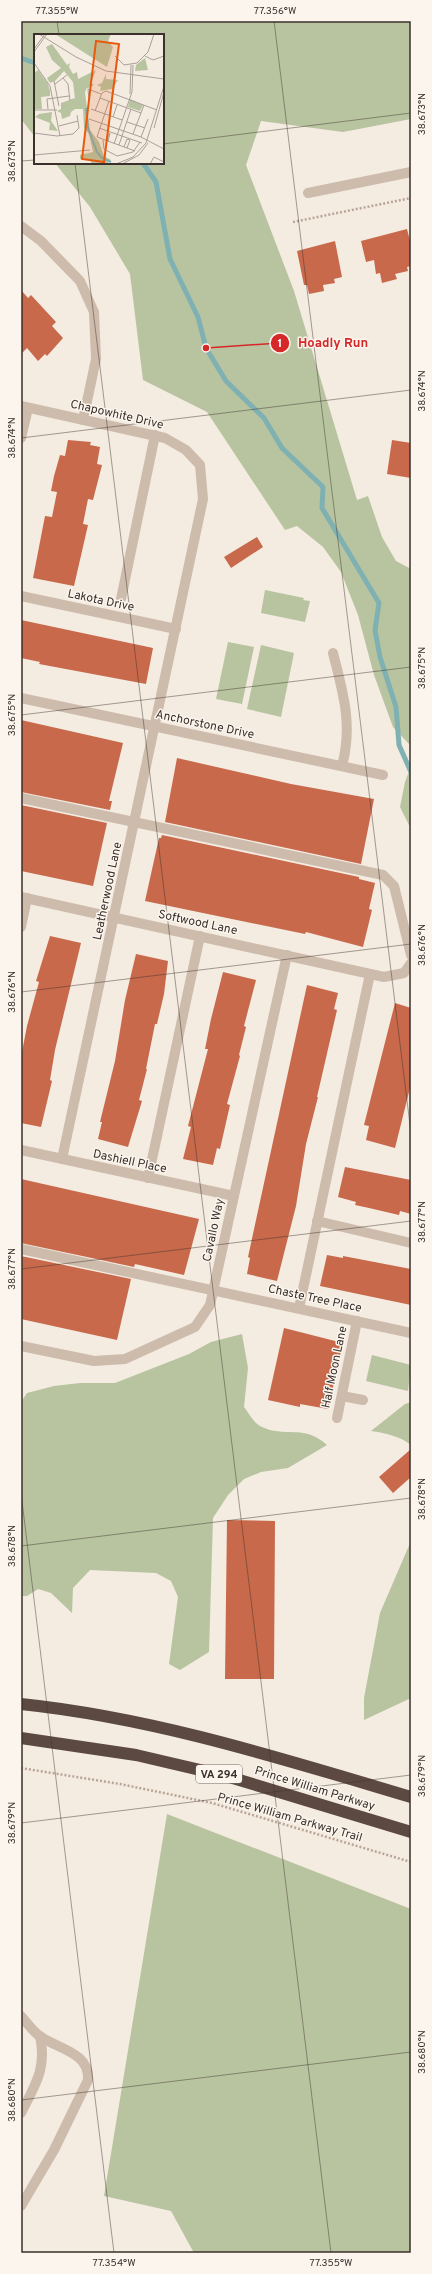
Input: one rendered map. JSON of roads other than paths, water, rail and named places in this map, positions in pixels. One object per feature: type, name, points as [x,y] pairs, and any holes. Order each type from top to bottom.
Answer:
[{"type":"highway","name":"Prince William Parkway","points":[[21,1704],[99,1715],[190,1734],[411,1797]]},
{"type":"highway","name":"Prince William Parkway","points":[[21,1738],[136,1755],[226,1776],[411,1832]]},
{"type":"street","points":[[308,193],[411,172]]},
{"type":"street","points":[[21,226],[41,241],[80,281],[94,312],[96,359],[83,420]]},
{"type":"street","points":[[21,438],[24,407]]},
{"type":"street","name":"Chapowhite Drive","points":[[24,407],[165,438],[186,450],[200,465],[203,483],[203,499],[176,629]]},
{"type":"street","points":[[121,599],[155,435]]},
{"type":"street","name":"Lakota Drive","points":[[21,596],[176,629]]},
{"type":"street","name":"Leatherwood Lane","points":[[62,1159],[176,629]]},
{"type":"street","points":[[333,653],[347,713],[347,742],[342,766]]},
{"type":"street","name":"Anchorstone Drive","points":[[21,698],[383,775]]},
{"type":"street","points":[[21,798],[383,875],[394,886],[411,955]]},
{"type":"street","points":[[21,927],[24,898]]},
{"type":"street","name":"Softwood Lane","points":[[24,898],[370,974],[398,976],[404,974],[411,963]]},
{"type":"street","points":[[148,1178],[200,936]]},
{"type":"street","name":"Cavallo Way","points":[[21,1346],[94,1361],[126,1359],[195,1327],[210,1305],[287,955]]},
{"type":"street","points":[[298,1308],[370,974]]},
{"type":"street","name":"Dashiell Place","points":[[21,1150],[234,1196]]},
{"type":"street","points":[[317,1221],[411,1243]]},
{"type":"street","name":"Chaste Tree Place","points":[[21,1249],[214,1289],[411,1333]]},
{"type":"street","name":"Half Moon Lane","points":[[337,1418],[357,1321]]},
{"type":"street","points":[[342,1396],[363,1400]]},
{"type":"street","points":[[21,2016],[40,2036],[79,2057],[85,2063],[89,2071],[88,2080],[54,2150],[21,2206]]},
{"type":"street","points":[[21,2113],[38,2081],[42,2066],[43,2050],[40,2036]]},
{"type":"waterway","points":[[21,58],[34,63]]},
{"type":"waterway","points":[[144,164],[156,182],[170,259],[198,317],[206,348],[226,381],[264,418],[282,448],[323,487],[322,508],[379,603],[375,630],[380,657],[396,707],[399,745],[411,772]]},
{"type":"place","name":"Hoadly Run","points":[[206,348]]}]
